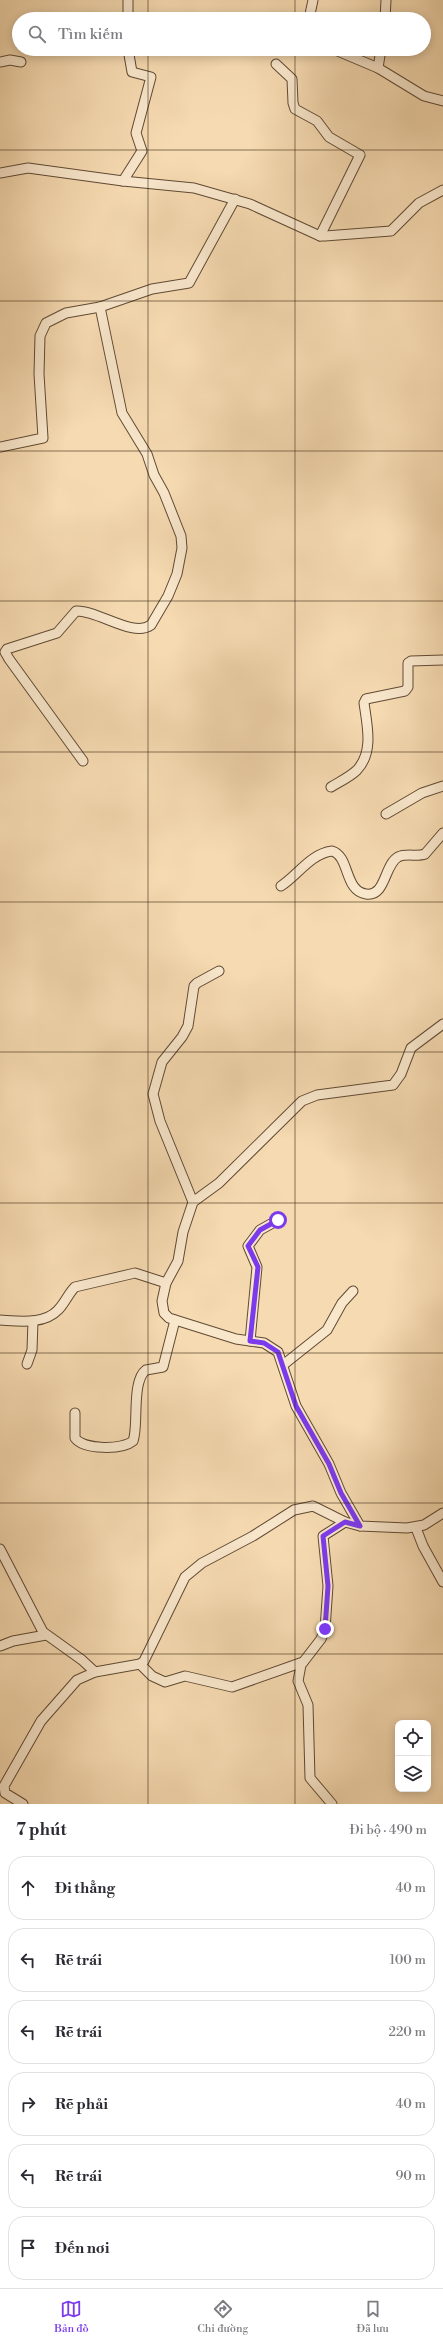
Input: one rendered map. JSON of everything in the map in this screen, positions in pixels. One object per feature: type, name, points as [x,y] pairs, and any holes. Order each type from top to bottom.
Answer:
[{"type":"street","points":[[128,0],[128,12]]},
{"type":"street","points":[[310,12],[313,0]]},
{"type":"street","points":[[385,12],[386,0]]},
{"type":"street","points":[[123,182],[142,152],[136,133],[151,77],[132,72],[129,56]]},
{"type":"street","points":[[350,56],[378,68],[424,96],[443,102]]},
{"type":"street","points":[[378,68],[380,56]]},
{"type":"street","points":[[0,62],[10,60],[21,62]]},
{"type":"street","points":[[276,64],[292,79],[293,103],[295,109],[317,121],[329,137],[360,155],[320,236]]},
{"type":"street","points":[[0,173],[28,168],[123,182],[194,188],[235,199],[260,208],[320,236],[392,231],[419,203],[443,190]]},
{"type":"street","points":[[0,447],[42,438],[38,374],[40,336],[46,323],[66,313],[100,307],[152,289],[189,283],[235,199]]},
{"type":"street","points":[[83,760],[5,652],[7,649],[57,633],[76,611],[90,613],[122,625],[141,629],[147,628],[151,625],[168,596],[177,574],[182,548],[179,527],[164,493],[154,475],[148,454],[122,413],[100,307]]},
{"type":"street","points":[[331,788],[357,770],[365,756],[368,737],[364,703],[366,699],[405,691],[408,686],[408,663],[411,661],[443,660]]},
{"type":"street","points":[[386,814],[422,793],[443,786]]},
{"type":"street","points":[[281,886],[296,875],[304,864],[332,851],[338,855],[355,888],[366,894],[372,894],[380,888],[394,861],[405,855],[425,854],[443,833]]},
{"type":"street","points":[[193,1202],[160,1121],[153,1094],[162,1062],[178,1042],[188,1026],[194,986],[219,971]]},
{"type":"street","points":[[360,1526],[341,1493],[329,1464],[296,1406],[278,1352],[272,1347],[169,1318],[162,1307],[166,1283],[178,1261],[183,1232],[193,1202],[219,1183],[302,1101],[317,1095],[393,1085],[401,1074],[411,1048],[443,1024]]},
{"type":"street","points":[[250,1341],[258,1267],[248,1246],[260,1230],[278,1220]]},
{"type":"street","points":[[0,1320],[33,1321],[55,1313],[71,1291],[80,1286],[134,1273],[166,1283]]},
{"type":"street","points":[[283,1365],[327,1330],[342,1303],[353,1291]]},
{"type":"street","points":[[75,1413],[75,1438],[81,1442],[93,1446],[110,1447],[129,1444],[133,1441],[135,1407],[141,1376],[146,1370],[163,1367],[176,1320]]},
{"type":"street","points":[[27,1364],[32,1350],[33,1321]]},
{"type":"street","points":[[23,1804],[5,1793],[4,1786],[41,1722],[77,1680],[95,1672],[140,1664],[146,1658],[182,1582],[202,1563],[253,1536],[294,1510],[303,1506],[314,1506],[325,1510],[345,1522],[360,1526],[416,1528],[443,1514]]},
{"type":"street","points":[[332,1804],[310,1778],[308,1705],[298,1681],[303,1662],[321,1639],[325,1629],[328,1586],[323,1536],[345,1522]]},
{"type":"street","points":[[416,1528],[423,1546],[443,1582]]},
{"type":"street","points":[[0,1549],[31,1612],[46,1636],[77,1656],[95,1672]]},
{"type":"street","points":[[0,1646],[13,1641],[46,1636]]},
{"type":"street","points":[[140,1664],[152,1676],[165,1682],[185,1676],[232,1687],[303,1662]]},
{"type":"route","points":[[278,1220],[266,1225],[248,1244],[249,1250],[256,1260],[258,1267],[250,1341],[264,1343],[278,1352],[296,1406],[329,1464],[341,1493],[360,1526],[345,1522],[326,1532],[323,1536],[322,1541],[328,1579],[325,1629]]}]
